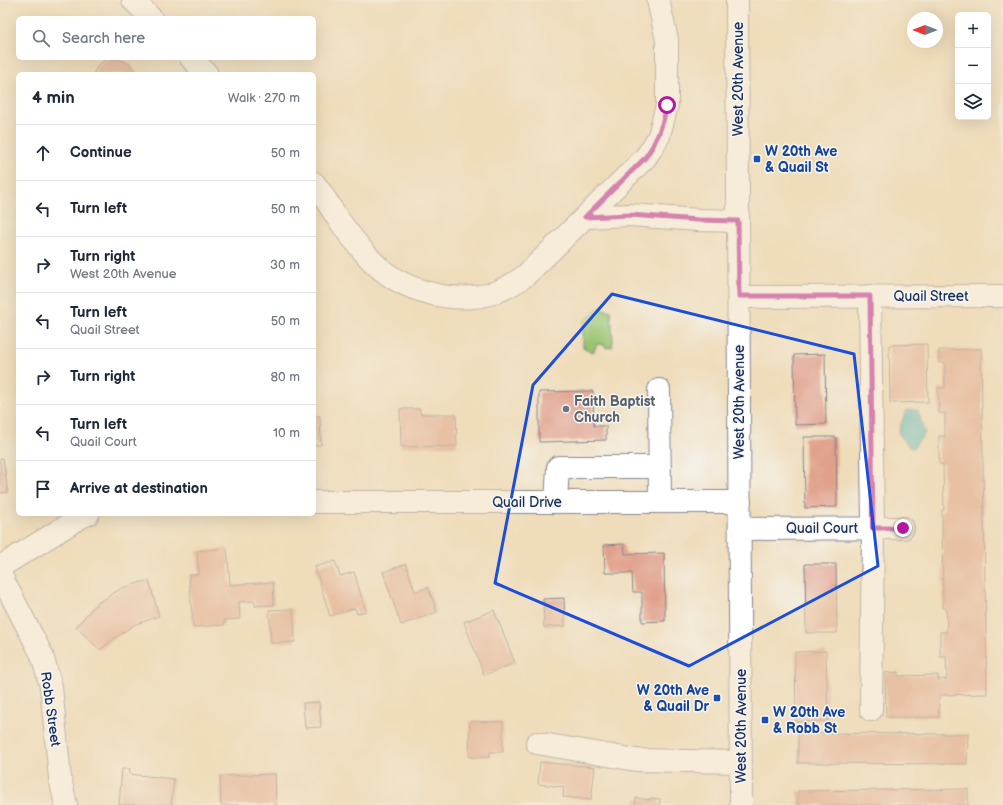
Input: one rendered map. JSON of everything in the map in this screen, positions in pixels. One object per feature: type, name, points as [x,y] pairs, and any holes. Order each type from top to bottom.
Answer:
[{"type":"street","points":[[133,0],[149,16]]},
{"type":"street","points":[[316,186],[355,242],[373,262],[390,276],[430,294],[447,297],[482,296],[497,292],[511,285],[525,276],[645,158],[659,136],[667,105],[668,54],[667,40],[658,0]]},
{"type":"street","name":"West 20th Avenue","points":[[737,0],[741,805]]},
{"type":"street","points":[[193,60],[205,72]]},
{"type":"street","points":[[585,217],[630,215],[738,221]]},
{"type":"street","name":"Quail Street","points":[[739,296],[1003,296]]},
{"type":"street","points":[[870,296],[873,528],[871,710]]},
{"type":"street","points":[[659,390],[660,502]]},
{"type":"street","points":[[556,502],[558,467],[660,467]]},
{"type":"street","name":"Quail Drive","points":[[316,502],[740,502]]},
{"type":"street","points":[[0,567],[83,516]]},
{"type":"street","name":"Quail Court","points":[[740,528],[903,528]]},
{"type":"street","name":"Robb Street","points":[[0,574],[42,655],[51,687],[60,778],[66,805]]},
{"type":"street","points":[[537,743],[636,760],[741,762]]},
{"type":"highlighted area","points":[[612,294],[854,354],[878,566],[689,666],[495,583],[533,385]]},
{"type":"green space","points":[[598,308],[611,311],[613,341],[612,347],[606,348],[604,345],[597,344],[592,352],[583,347],[583,322]]},
{"type":"water","points":[[906,410],[918,410],[925,434],[913,448],[910,448],[898,433]]},
{"type":"building","points":[[106,60],[121,60],[130,64],[136,72],[94,72],[98,65]]},
{"type":"building","points":[[927,344],[928,402],[890,403],[889,345]]},
{"type":"building","points":[[981,349],[987,694],[939,695],[939,717],[886,717],[885,673],[898,672],[898,676],[938,675],[938,680],[947,679],[946,657],[940,657],[940,632],[947,632],[946,608],[943,608],[943,464],[939,464],[939,436],[945,436],[945,413],[939,413],[938,388],[945,388],[945,363],[939,363],[939,350]]},
{"type":"building","points":[[825,354],[826,424],[795,425],[794,355]]},
{"type":"building","name":"Faith Baptist Church","points":[[593,391],[594,426],[606,426],[606,440],[539,442],[539,392]]},
{"type":"building","points":[[400,409],[420,409],[420,414],[456,414],[457,446],[401,447]]},
{"type":"building","points":[[316,416],[320,416],[321,445],[316,445]]},
{"type":"building","points":[[804,437],[836,437],[837,507],[805,508]]},
{"type":"building","points":[[3,458],[8,492],[0,493],[0,459]]},
{"type":"building","points":[[624,544],[625,554],[664,553],[665,621],[642,622],[642,592],[633,592],[632,573],[605,573],[604,545]]},
{"type":"building","points":[[227,548],[230,585],[273,582],[274,605],[255,606],[255,601],[239,602],[240,619],[224,620],[224,625],[193,627],[189,575],[199,574],[197,551]]},
{"type":"building","points":[[335,561],[340,576],[354,572],[366,611],[357,614],[355,608],[330,616],[315,567]]},
{"type":"building","points":[[406,564],[415,592],[428,587],[437,612],[401,625],[383,572]]},
{"type":"building","points":[[805,564],[836,564],[837,633],[806,633]]},
{"type":"building","points":[[149,580],[159,616],[134,625],[100,650],[76,627],[96,604],[122,588]]},
{"type":"building","points":[[564,598],[565,626],[544,627],[543,599]]},
{"type":"building","points":[[293,609],[295,642],[271,643],[269,610]]},
{"type":"building","points":[[494,610],[515,663],[484,675],[464,622]]},
{"type":"building","points":[[826,651],[828,721],[796,722],[795,652]]},
{"type":"building","points":[[319,702],[321,727],[305,728],[303,703]]},
{"type":"building","points":[[470,721],[503,722],[503,752],[490,752],[490,757],[469,757]]},
{"type":"building","points":[[798,733],[968,734],[967,764],[798,763]]},
{"type":"building","points":[[540,762],[595,767],[591,800],[563,797],[564,787],[538,784]]},
{"type":"building","points":[[122,769],[130,769],[129,774],[174,779],[171,805],[119,805]]},
{"type":"building","points":[[275,774],[276,805],[221,805],[220,776]]},
{"type":"building","points":[[968,789],[968,805],[798,805],[798,791]]},
{"type":"building","points":[[636,798],[650,800],[650,798],[660,799],[659,805],[635,805]]},
{"type":"place","name":"W 20th Ave & Quail St","points":[[757,159]]},
{"type":"place","name":"Faith Baptist Church","points":[[566,409]]},
{"type":"place","name":"W 20th Ave & Quail Dr","points":[[717,698]]},
{"type":"place","name":"W 20th Ave & Robb St","points":[[765,720]]},
{"type":"route","points":[[667,105],[659,136],[645,158],[585,217],[630,215],[715,221],[738,221],[739,296],[870,296],[873,528],[903,528]]}]
